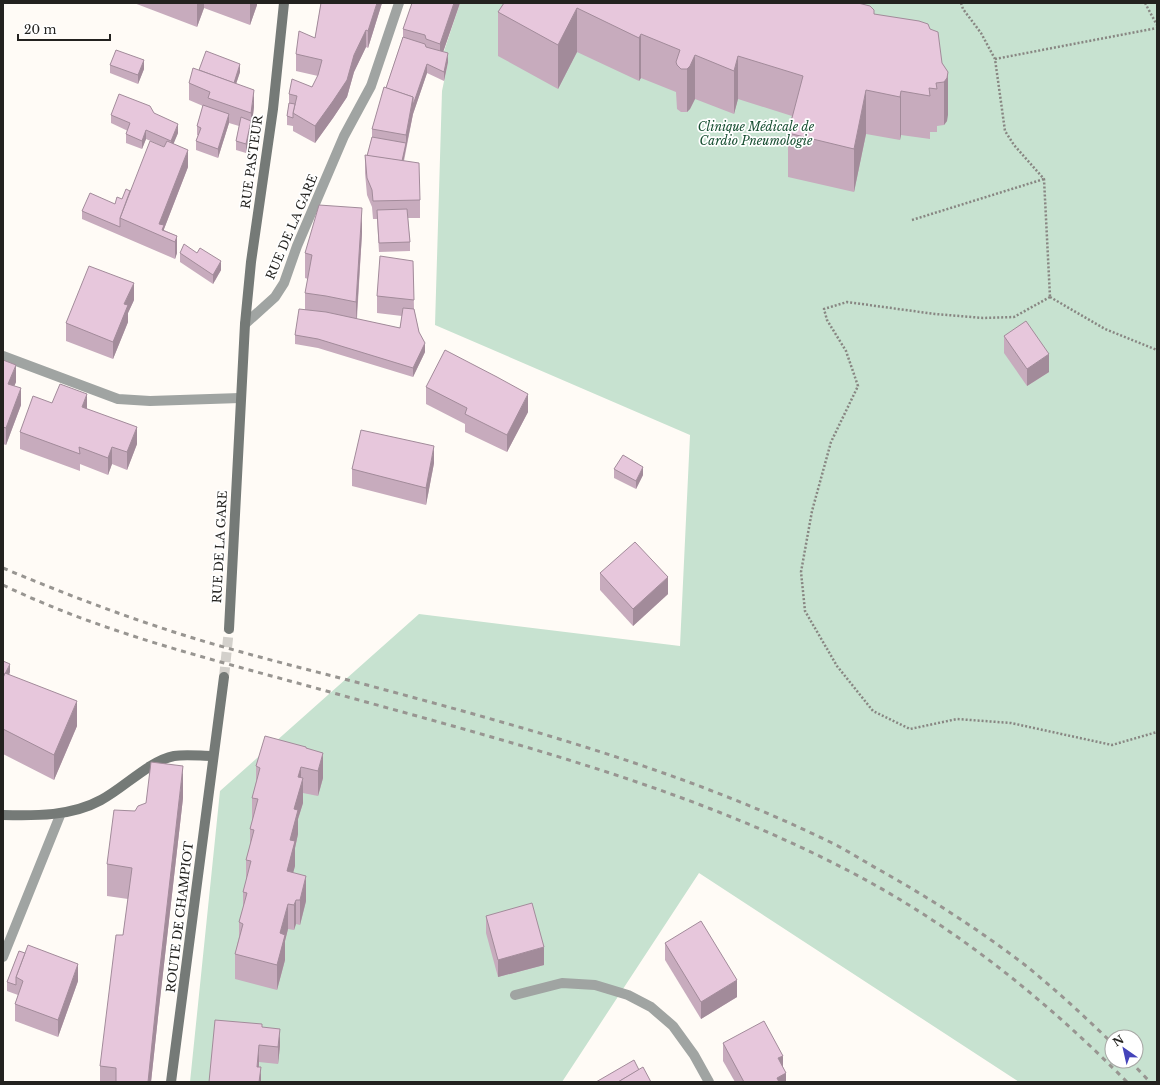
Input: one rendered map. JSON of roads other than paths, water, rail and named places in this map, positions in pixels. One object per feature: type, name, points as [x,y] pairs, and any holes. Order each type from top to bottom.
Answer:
[{"type":"street","name":"RUE PASTEUR","points":[[244,324],[250,262],[273,109],[284,3]]},
{"type":"street","name":"RUE DE LA GARE","points":[[229,629],[244,324],[275,297],[284,283],[297,246],[344,136],[371,86],[399,3]]},
{"type":"street","points":[[3,356],[118,399],[150,400],[240,398]]},
{"type":"street","points":[[3,815],[31,816],[61,813],[100,801],[150,767],[167,758],[175,756],[214,756],[224,677]]},
{"type":"street","name":"ROUTE DE CHAMPIOT","points":[[171,1082],[214,756]]},
{"type":"street","points":[[3,957],[61,813]]},
{"type":"street","points":[[515,994],[562,982],[596,985],[628,995],[652,1007],[672,1026],[694,1055],[709,1082]]},
{"type":"tunnel","points":[[224,677],[229,629]]},
{"type":"railway","points":[[3,568],[97,605],[193,638],[240,652],[439,704],[609,754],[665,773],[774,816],[846,851],[915,890],[971,926],[1036,974],[1104,1036]]},
{"type":"railway","points":[[3,585],[42,603],[123,633],[164,646],[529,748],[594,768],[660,790],[724,814],[787,841],[849,871],[887,892],[925,915],[961,940],[1030,993],[1064,1022],[1127,1082]]},
{"type":"railway","points":[[1138,1069],[1150,1082]]},
{"type":"park label","name":"Clinique Médicale de Cardio Pneumologie","points":[[756,134]]}]
